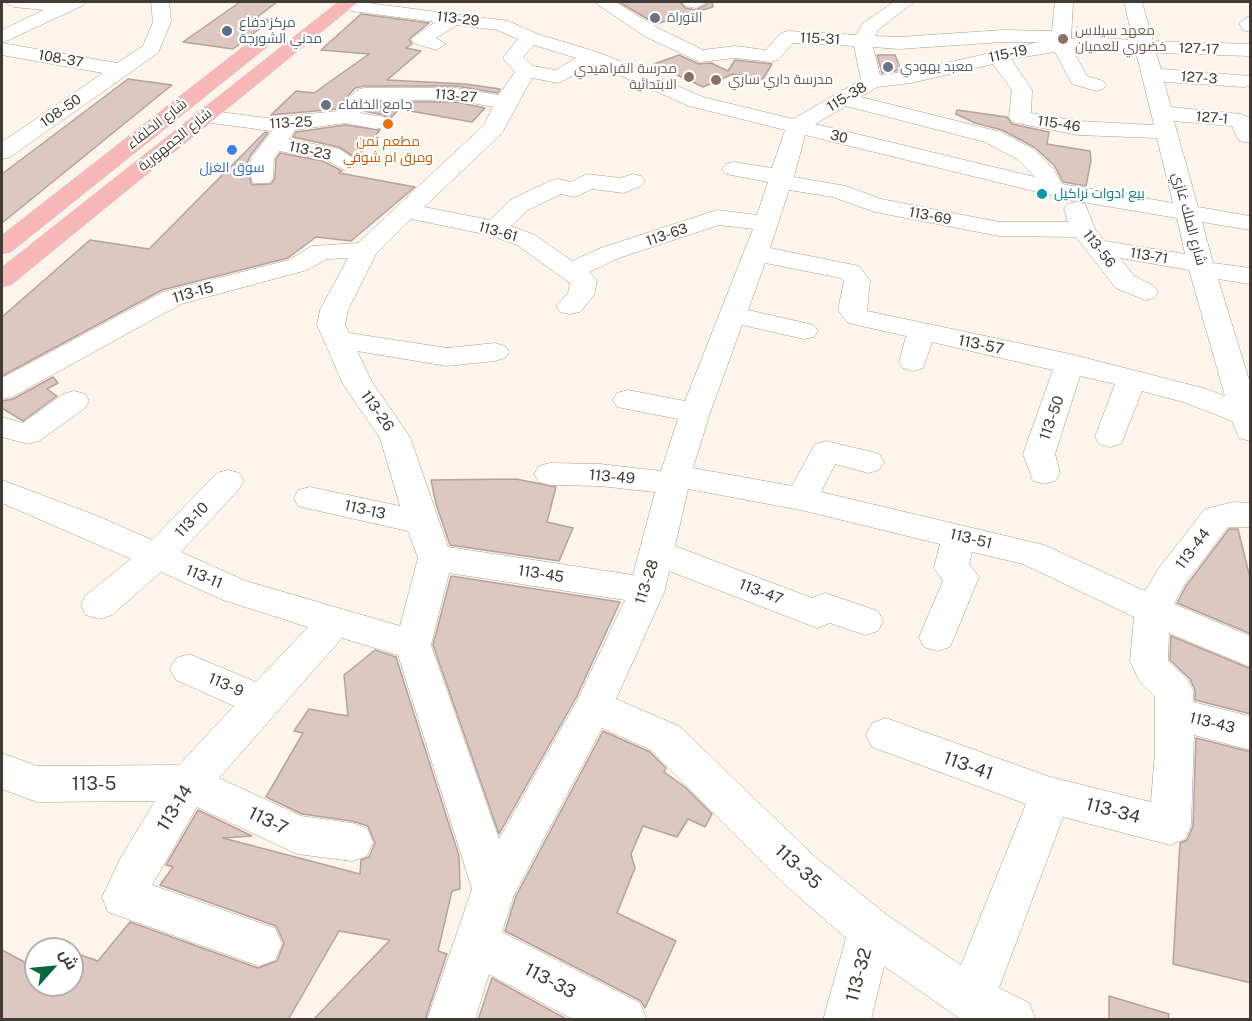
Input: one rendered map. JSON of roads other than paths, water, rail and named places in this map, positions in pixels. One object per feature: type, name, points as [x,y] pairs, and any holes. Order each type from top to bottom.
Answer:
[{"type":"main road","name":"شارع الجمهورية","points":[[2,279],[346,3]]},
{"type":"main road","name":"شارع الخلفاء","points":[[2,247],[279,28]]},
{"type":"street","points":[[14,2],[71,4]]},
{"type":"street","name":"108-50","points":[[2,152],[151,49],[162,22],[160,2]]},
{"type":"street","name":"115-31","points":[[603,2],[653,33],[700,56],[735,52],[771,56],[788,37],[899,42],[1003,36],[1061,42]]},
{"type":"street","points":[[862,41],[870,27],[905,2]]},
{"type":"street","points":[[1064,2],[1061,42],[1079,80],[1096,85]]},
{"type":"street","name":"شارع الملك غازي","points":[[1133,2],[1147,47],[1201,267],[1249,422]]},
{"type":"street","name":"113-29","points":[[346,3],[454,19],[498,17]]},
{"type":"street","points":[[2,37],[71,4]]},
{"type":"street","name":"30","points":[[498,17],[531,38],[594,57],[696,102],[1061,191],[1251,223]]},
{"type":"street","points":[[436,44],[421,39],[454,19]]},
{"type":"street","points":[[531,38],[518,49],[513,58],[526,71],[559,77],[594,57],[653,33]]},
{"type":"street","name":"115-38","points":[[797,126],[872,82],[862,41]]},
{"type":"street","name":"115-19","points":[[872,82],[911,77],[1061,42],[1147,47]]},
{"type":"street","name":"127-17","points":[[1147,47],[1251,50]]},
{"type":"street","name":"108-37","points":[[2,48],[120,70]]},
{"type":"street","points":[[1225,50],[1248,84]]},
{"type":"street","name":"115-46","points":[[998,56],[1022,90],[1020,117],[1078,128],[1164,123]]},
{"type":"street","name":"113-26","points":[[435,558],[420,522],[395,437],[358,384],[331,325],[334,310],[365,250],[494,128],[526,71]]},
{"type":"street","name":"127-3","points":[[1153,75],[1248,84]]},
{"type":"street","points":[[1210,79],[1215,118]]},
{"type":"street","name":"113-27","points":[[345,117],[364,94],[456,94],[506,103]]},
{"type":"street","name":"113-56","points":[[844,99],[1002,141],[1025,154],[1061,191],[1090,239],[1125,282],[1145,291]]},
{"type":"street","name":"113-25","points":[[205,116],[267,125],[345,117],[376,122]]},
{"type":"street","name":"127-1","points":[[1164,123],[1215,118],[1241,120],[1247,136],[1251,136]]},
{"type":"street","points":[[2,124],[39,126]]},
{"type":"street","points":[[261,178],[260,167],[263,156],[290,124]]},
{"type":"street","name":"113-28","points":[[451,1020],[494,889],[593,707],[647,590],[674,479],[695,413],[761,238],[797,126]]},
{"type":"street","name":"113-23","points":[[272,143],[331,154],[345,164]]},
{"type":"street","name":"113-69","points":[[734,169],[838,191],[875,205],[999,229],[1090,239]]},
{"type":"street","points":[[495,229],[519,205],[558,186],[575,190],[587,181],[624,186],[633,181]]},
{"type":"street","name":"113-61","points":[[406,211],[495,229],[526,240],[584,281],[581,295],[570,306]]},
{"type":"street","name":"113-63","points":[[569,272],[610,253],[717,217],[761,238]]},
{"type":"street","name":"113-57","points":[[761,238],[850,272],[857,281],[852,310],[858,317],[1070,363],[1193,395],[1249,422]]},
{"type":"street","name":"113-71","points":[[1090,239],[1201,267],[1251,276]]},
{"type":"street","name":"113-15","points":[[2,390],[172,298],[298,265],[321,251],[365,250]]},
{"type":"street","points":[[732,314],[804,332]]},
{"type":"street","points":[[913,362],[921,332]]},
{"type":"street","points":[[338,340],[447,357],[495,352]]},
{"type":"street","name":"113-50","points":[[1044,473],[1039,454],[1070,363]]},
{"type":"street","points":[[1110,437],[1132,379]]},
{"type":"street","points":[[628,400],[695,413]]},
{"type":"street","points":[[2,427],[28,434],[74,401]]},
{"type":"street","points":[[801,499],[826,451],[868,462]]},
{"type":"street","name":"113-49","points":[[550,474],[674,479]]},
{"type":"street","name":"113-51","points":[[674,479],[801,499],[1032,554],[1153,610],[1251,651]]},
{"type":"street","name":"113-10","points":[[99,605],[156,557],[228,481]]},
{"type":"street","name":"113-11","points":[[2,491],[88,525],[235,591],[413,645]]},
{"type":"street","name":"113-13","points":[[310,498],[420,522]]},
{"type":"street","name":"113-44","points":[[1153,610],[1171,577],[1217,517],[1234,514],[1251,515]]},
{"type":"street","points":[[937,637],[963,577],[951,568],[959,536]]},
{"type":"street","name":"113-47","points":[[656,552],[817,614],[825,607],[865,621]]},
{"type":"street","points":[[435,558],[413,645],[494,889]]},
{"type":"street","name":"113-45","points":[[435,558],[647,590]]},
{"type":"street","name":"113-34","points":[[1050,795],[1170,826],[1175,752],[1174,691],[1153,671],[1149,661],[1153,610]]},
{"type":"street","name":"113-14","points":[[259,944],[124,897],[135,873],[189,783],[335,621]]},
{"type":"street","name":"113-9","points":[[189,669],[262,702]]},
{"type":"street","name":"113-35","points":[[593,707],[665,738],[799,870],[871,930],[971,999],[1012,1020]]},
{"type":"street","name":"113-43","points":[[1173,713],[1251,733]]},
{"type":"street","name":"113-41","points":[[886,735],[1050,795]]},
{"type":"street","name":"113-5","points":[[2,771],[37,784],[189,783]]},
{"type":"street","name":"113-7","points":[[189,783],[297,835],[352,842]]},
{"type":"street","points":[[971,999],[1050,795]]},
{"type":"street","name":"113-32","points":[[847,1020],[871,930]]},
{"type":"street","name":"113-33","points":[[477,943],[623,1020]]},
{"type":"place","name":"التوراة","points":[[655,18]]},
{"type":"place","name":"مركز دفاع مدني الشورجة","points":[[227,31]]},
{"type":"place","name":"معهد سيلاس خضوري للعميان","points":[[1063,39]]},
{"type":"place","name":"معبد يهودي","points":[[888,67]]},
{"type":"place","name":"مدرسة الفراهيدي الابتدائية","points":[[689,77]]},
{"type":"place","name":"مدرسة داري ساري","points":[[716,80]]},
{"type":"place","name":"جامع الخلفاء","points":[[326,105]]},
{"type":"place","name":"مطعم تمن ومرق ام شوقي","points":[[388,124]]},
{"type":"place","name":"سوق الغزل","points":[[232,150]]},
{"type":"place","name":"بيع ادوات نراكيل","points":[[1042,194]]}]
